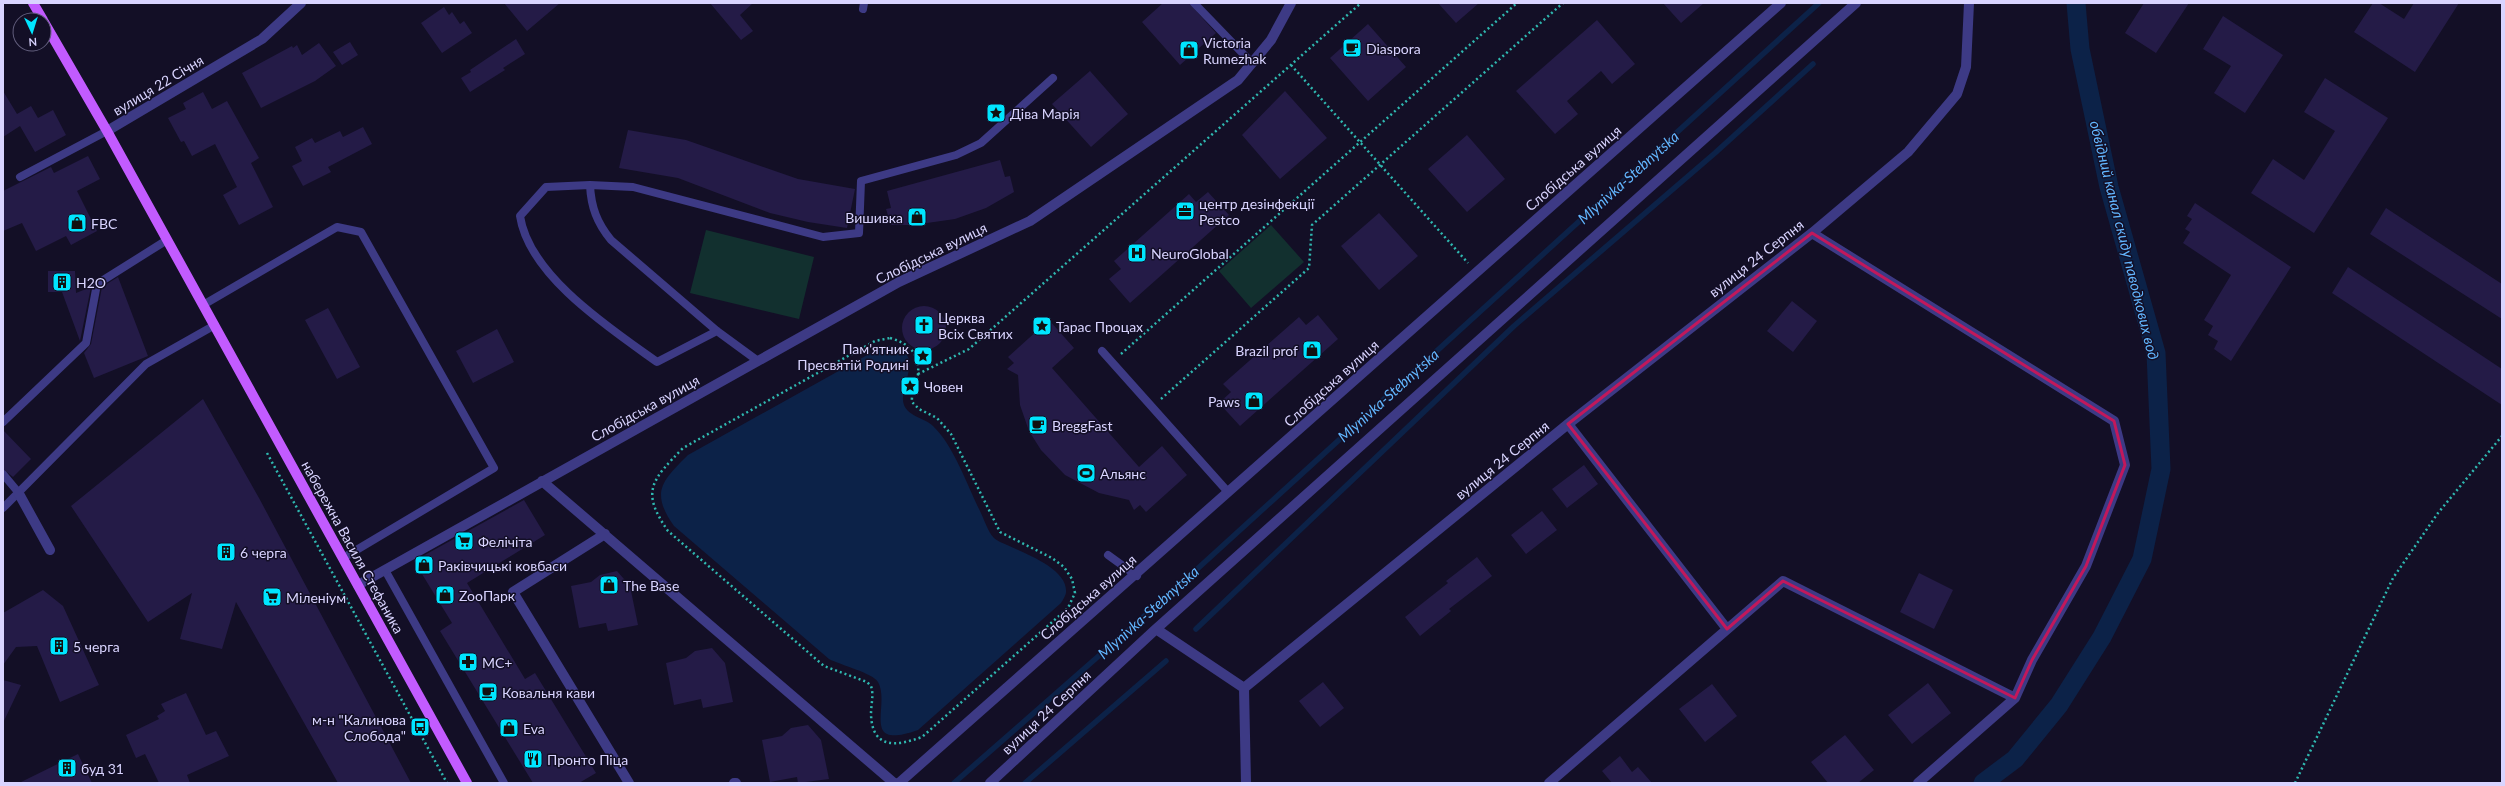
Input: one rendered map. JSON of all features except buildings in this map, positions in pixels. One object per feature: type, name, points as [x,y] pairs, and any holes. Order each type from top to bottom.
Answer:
[{"type":"main road","name":"набережна Василя Стефаника","points":[[33,3],[38,12]]},
{"type":"main road","name":"набережна Василя Стефаника","points":[[52,36],[107,131],[215,325],[466,783]]},
{"type":"street","name":"вулиця 22 Січня","points":[[107,131],[262,39],[301,3]]},
{"type":"street","name":"Слобідська вулиця","points":[[358,585],[542,480],[900,282],[1030,221],[1238,80],[1271,40],[1291,3]]},
{"type":"street","name":"Слобідська вулиця","points":[[899,783],[1781,3]]},
{"type":"street","name":"вулиця 24 Серпня","points":[[990,783],[1156,629],[1856,3]]},
{"type":"street","name":"вулиця 24 Серпня","points":[[1244,688],[1568,424],[1812,233],[1908,152],[1957,94],[1966,67],[1969,3]]},
{"type":"street","points":[[1812,233],[2114,420],[2126,465],[2086,566],[2032,660],[2015,698],[1918,783]]},
{"type":"street","points":[[1568,424],[1727,629]]},
{"type":"street","points":[[542,480],[894,783]]},
{"type":"street","points":[[18,492],[50,550]]},
{"type":"street","points":[[605,534],[513,592],[629,783]]},
{"type":"street","points":[[1549,783],[1783,581],[2015,698]]},
{"type":"street","points":[[1156,629],[1244,688],[1246,783]]},
{"type":"lane","points":[[1194,3],[1252,63]]},
{"type":"lane","points":[[716,331],[657,362],[592,315],[539,262],[522,231],[520,216],[546,187],[590,185],[633,187],[823,236],[859,233],[861,181],[956,155],[981,143],[1053,78]]},
{"type":"lane","name":"вулиця 22 Січня","points":[[20,177],[107,131]]},
{"type":"lane","points":[[590,185],[590,201],[600,226],[611,240],[716,331],[758,361]]},
{"type":"lane","points":[[203,305],[336,227],[361,232],[494,468],[344,558]]},
{"type":"lane","points":[[3,422],[86,343],[98,284],[167,240]]},
{"type":"lane","points":[[3,508],[146,364],[215,325]]},
{"type":"lane","points":[[1102,351],[1228,492]]},
{"type":"lane","points":[[3,474],[18,492]]},
{"type":"lane","points":[[1108,555],[1136,575]]},
{"type":"lane","points":[[385,570],[504,783]]},
{"type":"path","points":[[918,374],[969,349],[1361,3]]},
{"type":"path","points":[[1112,362],[1517,3]]},
{"type":"path","points":[[1152,407],[1309,268],[1312,225],[1562,3]]},
{"type":"path","points":[[1291,64],[1476,272]]},
{"type":"path","points":[[890,338],[905,342],[916,355],[918,374],[912,402],[919,409],[937,418],[951,434],[1000,532],[1052,558],[1064,567],[1072,579],[1075,593],[1068,608],[922,737],[902,744],[888,743],[879,737],[873,727],[871,686],[824,666],[668,531],[655,514],[651,491],[657,475],[683,448],[876,341],[890,338]]},
{"type":"path","points":[[2295,783],[2393,578],[2438,513],[2502,436]]},
{"type":"path","points":[[265,450],[447,783]]},
{"type":"highlighted area","points":[[1812,233],[2114,421],[2125,465],[2086,566],[2032,660],[2015,698],[1783,581],[1727,629],[1568,424]]},
{"type":"green space","points":[[1271,225],[1304,262],[1251,308],[1219,271]]},
{"type":"green space","points":[[706,230],[814,257],[799,319],[690,293]]},
{"type":"water","points":[[890,346],[901,350],[907,355],[909,371],[903,398],[906,409],[913,415],[930,423],[941,434],[960,466],[986,525],[992,535],[998,541],[1034,557],[1053,569],[1065,584],[1066,592],[1061,603],[918,730],[900,735],[889,735],[883,730],[881,722],[881,692],[878,682],[870,675],[829,659],[674,526],[662,504],[661,495],[662,488],[671,472],[688,455],[878,349]]},
{"type":"waterway","name":"Mlynivka-Stebnytska","points":[[954,783],[1184,581],[1819,3]]},
{"type":"waterway","name":"обвідний канал скиду паводкових вод","points":[[1983,783],[2015,759],[2059,705],[2102,637],[2142,559],[2161,469],[2156,353],[2109,187],[2080,49],[2076,3]]},
{"type":"waterway","points":[[1196,629],[1514,326],[1715,153],[1813,64]]},
{"type":"waterway","points":[[1025,783],[1166,661]]},
{"type":"place","name":"Diaspora","points":[[1352,48]]},
{"type":"place","name":"Victoria Rumezhak","points":[[1189,50]]},
{"type":"place","name":"Діва Марія","points":[[996,113]]},
{"type":"place","name":"центр дезінфекції Pestco","points":[[1185,211]]},
{"type":"place","name":"Вишивка","points":[[917,217]]},
{"type":"place","name":"FBC","points":[[77,223]]},
{"type":"place","name":"NeuroGlobal","points":[[1137,253]]},
{"type":"place","name":"H2O","points":[[62,282]]},
{"type":"place","name":"Церква Всіх Святих","points":[[924,325]]},
{"type":"place","name":"Тарас Процах","points":[[1042,326]]},
{"type":"place","name":"Brazil prof","points":[[1312,350]]},
{"type":"place","name":"Пам'ятник Пресвятій Родині","points":[[923,356]]},
{"type":"place","name":"Човен","points":[[910,386]]},
{"type":"place","name":"Paws","points":[[1254,401]]},
{"type":"place","name":"BreggFast","points":[[1038,425]]},
{"type":"place","name":"Альянс","points":[[1086,473]]},
{"type":"place","name":"Фелічіта","points":[[464,541]]},
{"type":"place","name":"6 черга","points":[[226,552]]},
{"type":"place","name":"Раківчицькі ковбаси","points":[[424,565]]},
{"type":"place","name":"The Base","points":[[609,585]]},
{"type":"place","name":"ZooПарк","points":[[445,595]]},
{"type":"place","name":"Міленіум","points":[[272,597]]},
{"type":"place","name":"5 черга","points":[[59,646]]},
{"type":"place","name":"МС+","points":[[468,662]]},
{"type":"place","name":"Ковальня кави","points":[[488,692]]},
{"type":"place","name":"м-н \"Калинова Слобода\"","points":[[420,727]]},
{"type":"place","name":"Eva","points":[[509,728]]},
{"type":"place","name":"Пронто Піца","points":[[533,759]]},
{"type":"place","name":"буд 31","points":[[67,768]]}]
